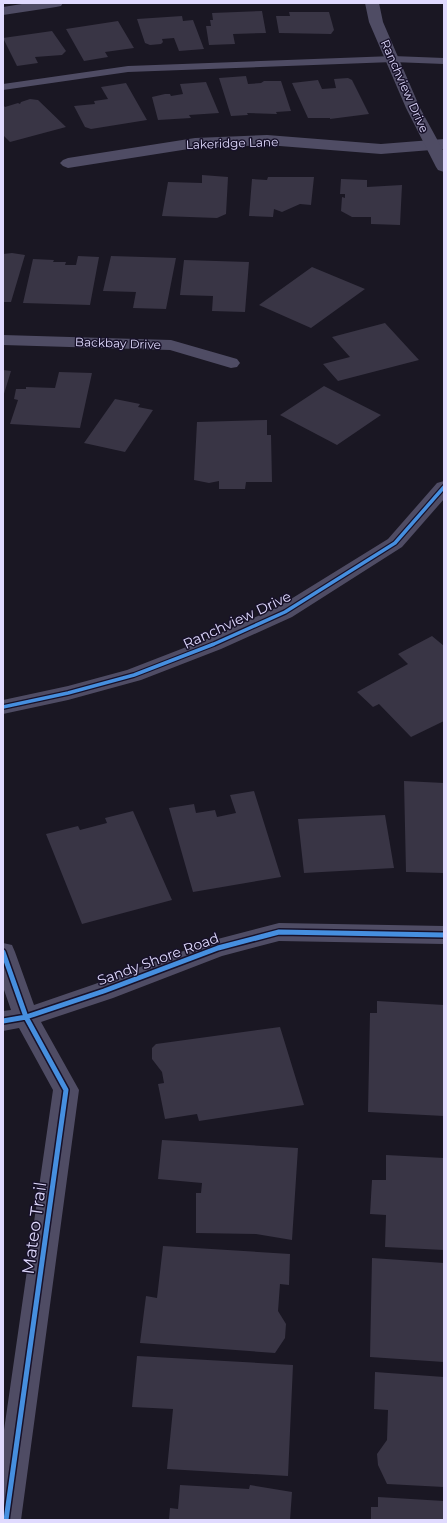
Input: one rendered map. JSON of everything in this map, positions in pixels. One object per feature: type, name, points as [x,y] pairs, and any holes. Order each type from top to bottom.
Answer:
[{"type":"street","points":[[3,11],[56,3]]},
{"type":"street","name":"Ranchview Drive","points":[[372,3],[376,22],[413,108],[438,144],[444,167]]},
{"type":"street","name":"Lakeridge Lane","points":[[68,163],[195,143],[267,140],[381,148],[438,144]]},
{"type":"street","name":"Backbay Drive","points":[[3,340],[171,345],[231,363]]},
{"type":"street","name":"Ranchview Drive","points":[[3,707],[68,693],[134,675],[214,644],[285,612],[395,543],[444,487]]},
{"type":"street","name":"Sandy Shore Road","points":[[14,1019],[104,991],[218,948],[279,932],[444,935]]},
{"type":"street","name":"Mateo Trail","points":[[3,952],[14,1019],[66,1090],[6,1520]]},
{"type":"lane","points":[[3,88],[128,69],[393,59],[444,61]]},
{"type":"building","points":[[262,11],[266,33],[233,34],[235,44],[209,45],[206,26],[211,26],[210,20],[213,20],[212,13]]},
{"type":"building","points":[[289,12],[329,12],[334,30],[331,34],[279,33],[276,16],[290,16]]},
{"type":"building","points":[[182,16],[183,21],[193,20],[204,49],[179,51],[174,38],[162,39],[163,42],[161,44],[150,45],[145,43],[137,19]]},
{"type":"building","points":[[118,21],[134,48],[105,52],[108,57],[84,61],[66,29]]},
{"type":"building","points":[[52,31],[66,51],[62,55],[35,57],[38,63],[17,66],[3,38]]},
{"type":"building","points":[[246,76],[248,84],[261,83],[264,81],[281,81],[291,111],[276,112],[277,114],[247,113],[248,115],[231,116],[219,78]]},
{"type":"building","points":[[348,78],[352,80],[369,114],[330,119],[308,118],[292,83],[318,80],[322,89],[336,88],[334,79]]},
{"type":"building","points":[[206,82],[219,113],[189,115],[191,118],[158,120],[152,97],[165,94],[170,94],[171,96],[183,94],[180,84]]},
{"type":"building","points":[[126,83],[147,120],[91,129],[85,127],[74,106],[95,104],[94,101],[108,99],[101,87]]},
{"type":"building","points":[[30,99],[38,100],[66,127],[10,142],[3,135],[3,105],[5,107],[18,103],[20,104],[21,102]]},
{"type":"building","points":[[202,175],[228,177],[226,214],[217,218],[162,216],[168,182],[202,183]]},
{"type":"building","points":[[268,177],[314,177],[311,205],[300,204],[282,212],[274,209],[273,217],[249,216],[252,179],[267,180]]},
{"type":"building","points":[[341,179],[367,180],[367,187],[402,185],[400,225],[371,224],[371,217],[352,217],[341,211],[342,197],[345,198],[345,194],[340,194]]},
{"type":"building","points":[[12,253],[25,255],[11,302],[3,302],[3,254]]},
{"type":"building","points":[[78,256],[99,257],[90,305],[23,303],[33,259],[54,260],[53,262],[66,262],[65,265],[76,265]]},
{"type":"building","points":[[111,256],[176,258],[166,309],[133,308],[136,292],[103,291]]},
{"type":"building","points":[[184,260],[249,262],[245,312],[212,311],[213,296],[180,295]]},
{"type":"building","points":[[312,267],[365,289],[311,328],[259,305]]},
{"type":"building","points":[[385,323],[419,360],[338,381],[323,364],[350,357],[332,337]]},
{"type":"building","points":[[3,370],[11,371],[3,397]]},
{"type":"building","points":[[59,372],[92,373],[80,428],[10,424],[18,400],[14,399],[16,389],[26,389],[26,387],[55,388]]},
{"type":"building","points":[[324,386],[381,415],[337,445],[280,415]]},
{"type":"building","points":[[115,399],[140,404],[138,407],[153,410],[125,452],[84,443]]},
{"type":"building","points":[[267,420],[267,435],[271,435],[272,482],[246,482],[245,489],[219,489],[219,481],[209,483],[194,480],[197,422]]},
{"type":"building","points":[[432,636],[444,646],[444,721],[411,737],[379,704],[373,707],[357,692],[408,664],[398,654]]},
{"type":"building","points":[[404,781],[444,783],[444,873],[406,872]]},
{"type":"building","points":[[254,791],[281,877],[193,892],[169,808],[194,804],[196,813],[215,810],[217,817],[236,813],[230,795]]},
{"type":"building","points":[[133,811],[172,900],[82,924],[46,834],[78,826],[80,830],[107,823],[105,818]]},
{"type":"building","points":[[385,815],[394,868],[304,873],[298,819]]},
{"type":"building","points":[[377,1001],[444,1005],[444,1116],[368,1112],[370,1013],[377,1013]]},
{"type":"building","points":[[280,1027],[304,1105],[199,1121],[197,1114],[165,1119],[158,1084],[164,1083],[162,1072],[152,1059],[152,1048],[156,1044]]},
{"type":"building","points":[[162,1140],[298,1148],[292,1240],[256,1234],[196,1233],[196,1193],[201,1193],[202,1183],[158,1179]]},
{"type":"building","points":[[386,1155],[444,1158],[444,1250],[385,1247],[386,1215],[370,1214],[372,1180],[386,1180]]},
{"type":"building","points":[[163,1246],[290,1254],[289,1285],[280,1284],[278,1311],[286,1324],[285,1338],[275,1353],[140,1343],[146,1296],[157,1298]]},
{"type":"building","points":[[372,1258],[444,1263],[444,1362],[370,1357]]},
{"type":"building","points":[[137,1356],[293,1365],[288,1476],[167,1469],[173,1409],[132,1407]]},
{"type":"building","points":[[375,1372],[444,1377],[444,1487],[387,1484],[378,1465],[377,1454],[387,1440],[388,1410],[374,1409]]},
{"type":"building","points":[[180,1485],[249,1489],[250,1485],[292,1492],[290,1520],[169,1520],[170,1508],[178,1509]]},
{"type":"building","points":[[378,1497],[444,1501],[444,1520],[371,1520],[371,1507],[378,1507]]},
{"type":"cycle path","points":[[3,707],[68,693],[134,675],[214,644],[285,612],[395,543],[444,487]]},
{"type":"cycle path","points":[[3,1021],[26,1017],[104,991],[218,948],[279,932],[444,935]]},
{"type":"cycle path","points":[[3,952],[26,1017],[66,1090],[6,1520]]}]
